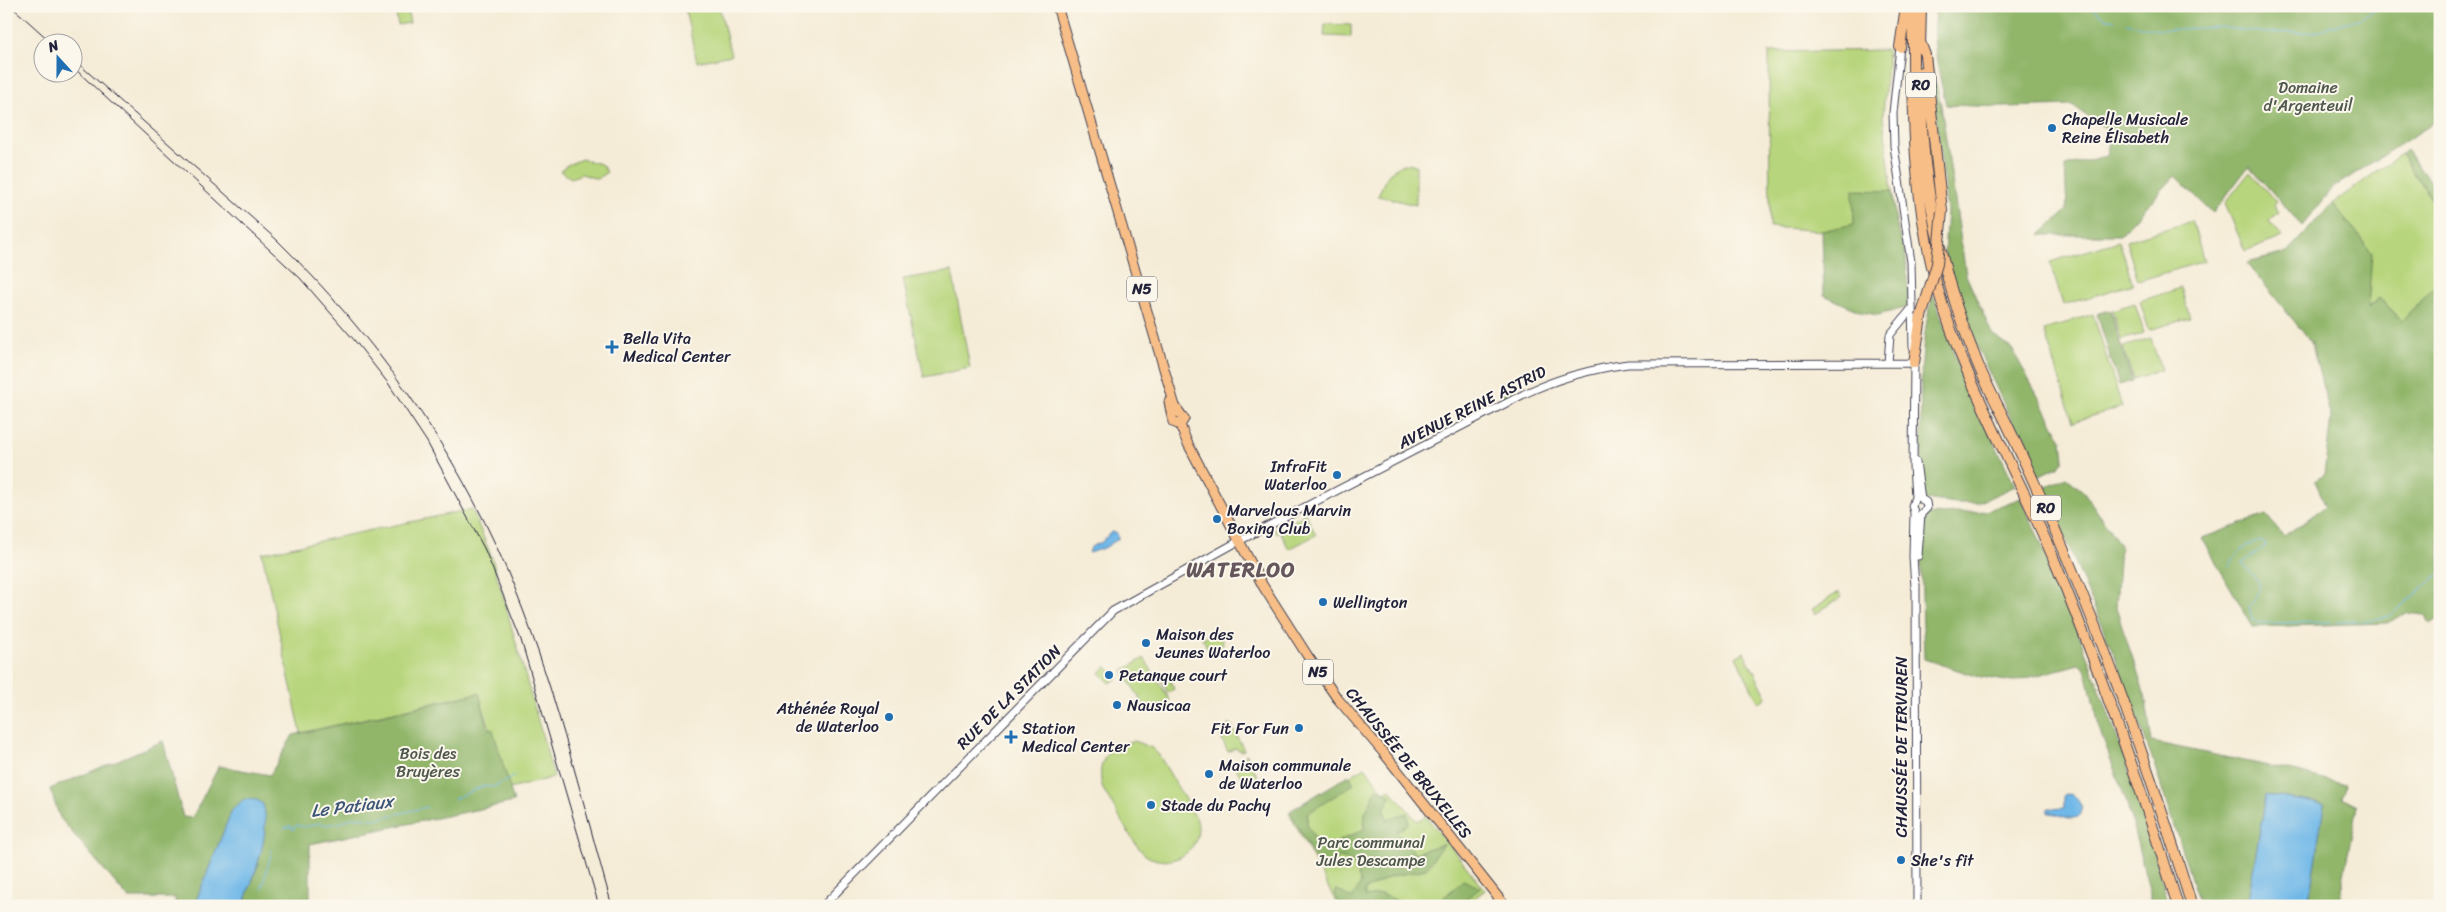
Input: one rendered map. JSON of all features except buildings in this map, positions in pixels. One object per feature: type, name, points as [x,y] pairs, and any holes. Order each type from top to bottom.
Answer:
[{"type":"highway","points":[[1900,47],[1906,6]]},
{"type":"highway","name":"R0","points":[[1912,6],[1929,193],[1937,240],[1958,313],[1978,364],[2029,470],[2090,610],[2147,765],[2192,906]]},
{"type":"highway","name":"R0","points":[[1920,6],[1916,44],[1914,150],[1926,243],[1937,286],[1966,369],[2048,544],[2081,624],[2131,761],[2176,902]]},
{"type":"highway","points":[[1914,363],[1918,350],[1922,317],[1937,264],[1942,212],[1925,55],[1916,44]]},
{"type":"main road","name":"CHAUSSÉE DE BRUXELLES","points":[[1057,6],[1119,217],[1118,225],[1177,416]]},
{"type":"main road","name":"CHAUSSÉE DE BRUXELLES","points":[[1161,366],[1170,388],[1177,416],[1174,424],[1180,425],[1239,541],[1283,620],[1337,698],[1387,757],[1505,906]]},
{"type":"street","points":[[1900,47],[1893,113],[1894,146],[1909,242],[1913,305],[1915,454],[1913,466],[1918,500]]},
{"type":"street","points":[[1888,363],[1890,335],[1908,315],[1913,305]]},
{"type":"street","name":"AVENUE REINE ASTRID","points":[[1239,541],[1524,394],[1556,380],[1591,369],[1628,364],[1914,363]]},
{"type":"street","points":[[1918,500],[1926,502],[1927,508],[1918,513],[1912,506],[1918,500]]},
{"type":"street","name":"CHAUSSÉE DE TERVUREN","points":[[1917,906],[1915,587],[1918,513]]},
{"type":"street","name":"RUE DE LA STATION","points":[[823,906],[1113,611],[1239,541]]},
{"type":"green space","points":[[394,6],[407,6],[410,23],[398,25]]},
{"type":"green space","points":[[684,6],[719,6],[731,55],[697,62]]},
{"type":"green space","name":"Domaine d'Argenteuil","points":[[1936,6],[2440,6],[2440,119],[2334,187],[2302,226],[2249,166],[2213,213],[2175,176],[2120,235],[2040,235],[2067,210],[2065,166],[2106,156],[2111,132],[2072,105],[2004,107],[1946,105],[1935,44],[1934,19]]},
{"type":"green space","points":[[1325,24],[1351,25],[1351,37],[1324,36]]},
{"type":"green space","points":[[1888,50],[1883,117],[1896,222],[1867,222],[1822,231],[1770,227],[1769,52]]},
{"type":"green space","points":[[1929,56],[1941,105],[1966,275],[1992,334],[2012,349],[2062,440],[2064,460],[2059,466],[2038,476],[1969,330],[1944,255],[1947,211]]},
{"type":"green space","points":[[2406,150],[2440,195],[2440,212],[2401,154]]},
{"type":"green space","points":[[2401,154],[2440,212],[2440,281],[2402,320],[2379,298],[2367,308],[2333,203]]},
{"type":"green space","points":[[582,159],[601,164],[607,172],[597,179],[582,174],[571,178],[560,171],[567,165]]},
{"type":"green space","points":[[1404,164],[1416,165],[1416,205],[1378,196],[1390,173]]},
{"type":"green space","points":[[2250,172],[2276,202],[2274,205],[2279,212],[2269,221],[2283,237],[2245,251],[2225,203]]},
{"type":"green space","points":[[1853,190],[1892,191],[1896,222],[1906,257],[1909,307],[1878,315],[1861,312],[1824,295],[1822,231],[1854,224]]},
{"type":"green space","points":[[2333,203],[2372,253],[2368,308],[2379,298],[2402,320],[2440,281],[2440,618],[2429,624],[2425,615],[2407,613],[2387,623],[2253,627],[2202,538],[2266,515],[2284,536],[2326,506],[2315,481],[2324,474],[2331,418],[2311,342],[2247,263],[2286,253]]},
{"type":"green space","points":[[2192,221],[2204,261],[2138,281],[2126,241]]},
{"type":"green space","points":[[2119,241],[2133,284],[2063,305],[2050,262]]},
{"type":"green space","points":[[952,271],[970,368],[924,377],[903,279]]},
{"type":"green space","points":[[2181,288],[2190,318],[2149,330],[2140,301]]},
{"type":"green space","points":[[1933,294],[1960,369],[2015,486],[1978,503],[1956,503],[1924,499],[1922,492],[1922,367],[1927,318]]},
{"type":"green space","points":[[2135,303],[2144,333],[2121,340],[2112,310]]},
{"type":"green space","points":[[2110,310],[2132,381],[2119,385],[2097,314]]},
{"type":"green space","points":[[2093,314],[2122,407],[2073,422],[2044,330]]},
{"type":"green space","points":[[2151,338],[2161,370],[2133,379],[2123,347]]},
{"type":"green space","points":[[1506,381],[1512,383],[1518,392],[1503,398],[1500,386]]},
{"type":"green space","points":[[2066,477],[2084,492],[2120,545],[2116,608],[2145,695],[2152,742],[2298,772],[2345,785],[2342,798],[2357,806],[2338,906],[2308,906],[2324,804],[2266,795],[2247,906],[2200,906],[2151,755],[2115,657],[2044,488]]},
{"type":"green space","points":[[2021,498],[2064,598],[2103,699],[2139,802],[2169,906],[2150,906],[2150,893],[2126,800],[2101,734],[2086,671],[2079,664],[2012,682],[1976,676],[1924,659],[1921,564],[1925,517],[1929,515],[1986,511]]},
{"type":"green space","points":[[472,509],[492,558],[554,777],[510,789],[478,693],[301,733],[262,553]]},
{"type":"green space","points":[[1304,511],[1316,535],[1289,549],[1280,531],[1276,533],[1273,528],[1278,529],[1301,517]]},
{"type":"green space","points":[[1839,592],[1842,597],[1815,614],[1812,609]]},
{"type":"green space","points":[[1218,630],[1223,643],[1213,657],[1202,638]]},
{"type":"green space","points":[[1744,652],[1767,697],[1759,703],[1736,657]]},
{"type":"green space","points":[[1144,658],[1170,700],[1149,713],[1123,671]]},
{"type":"green space","name":"Petanque court","points":[[1106,666],[1118,678],[1110,683],[1100,673]]},
{"type":"green space","points":[[1168,676],[1174,689],[1168,693],[1161,679]]},
{"type":"green space","name":"Bois des Bruyères","points":[[479,693],[488,728],[493,730],[514,802],[310,844],[310,906],[243,906],[258,865],[265,811],[232,810],[194,906],[174,906],[176,898],[128,898],[60,818],[50,789],[163,741],[183,817],[192,818],[219,766],[270,775],[293,735]]},
{"type":"green space","points":[[1231,724],[1244,750],[1242,751],[1235,748],[1228,752],[1218,732]]},
{"type":"green space","name":"Stade du Pachy","points":[[1134,741],[1152,748],[1159,755],[1197,820],[1197,834],[1194,843],[1189,851],[1175,859],[1157,860],[1146,856],[1126,830],[1103,789],[1101,771],[1105,757],[1117,746]]},
{"type":"green space","points":[[1246,754],[1258,777],[1245,784],[1235,766],[1242,763]]},
{"type":"green space","name":"Parc communal Jules Descampe","points":[[1365,767],[1384,792],[1390,789],[1417,821],[1426,816],[1485,890],[1465,906],[1338,906],[1289,813]]},
{"type":"green space","points":[[1349,775],[1354,784],[1308,813],[1307,825],[1322,850],[1364,829],[1365,813],[1377,788],[1391,795],[1384,810],[1387,819],[1407,813],[1409,823],[1396,832],[1415,853],[1443,844],[1426,869],[1390,877],[1365,890],[1365,897],[1381,894],[1410,906],[1342,906],[1335,897],[1336,889],[1352,899],[1361,883],[1353,862],[1340,858],[1321,870],[1290,811]]},
{"type":"green space","points":[[1463,880],[1481,888],[1467,898],[1467,906],[1415,906],[1441,900]]},
{"type":"water","points":[[1111,532],[1117,533],[1118,539],[1106,547],[1089,553],[1091,547],[1102,542]]},
{"type":"water","points":[[2069,794],[2078,799],[2081,804],[2081,814],[2078,817],[2070,818],[2048,813],[2048,809],[2064,808],[2064,796]]},
{"type":"water","points":[[2266,795],[2324,804],[2308,906],[2247,906]]},
{"type":"water","points":[[244,799],[257,800],[263,804],[265,828],[260,855],[243,906],[194,906],[232,810]]},
{"type":"waterway","points":[[2090,6],[2107,19],[2114,20]]},
{"type":"waterway","points":[[2126,23],[2159,30],[2219,27],[2267,33],[2311,32],[2358,19],[2382,6]]},
{"type":"waterway","points":[[2229,567],[2242,550],[2251,544],[2261,541],[2266,546],[2242,563],[2253,575],[2259,589],[2249,608],[2253,620],[2258,623],[2332,622]]},
{"type":"waterway","points":[[2337,622],[2366,621],[2389,616],[2440,574]]},
{"type":"waterway","name":"Le Patiaux","points":[[454,799],[483,786],[493,787],[517,775]]},
{"type":"waterway","name":"Le Patiaux","points":[[284,828],[291,826],[293,830],[296,825],[305,827],[320,823],[325,825],[340,823],[353,817],[376,819],[427,807]]},
{"type":"waterway","name":"Le Patiaux","points":[[262,889],[272,850]]},
{"type":"railway","points":[[11,6],[40,32]]},
{"type":"railway","points":[[82,67],[277,240],[312,276],[378,353],[436,435],[485,522],[523,609],[565,736],[612,906]]},
{"type":"railway","points":[[82,75],[300,278],[355,341],[388,383],[427,442],[485,550],[521,640],[599,906]]},
{"type":"place","name":"Chapelle Musicale Reine Élisabeth","points":[[2052,128]]},
{"type":"place","name":"Bella Vita Medical Center","points":[[612,347]]},
{"type":"place","name":"InfraFit Waterloo","points":[[1337,475]]},
{"type":"place","name":"Marvelous Marvin Boxing Club","points":[[1217,519]]},
{"type":"place","name":"Wellington","points":[[1323,602]]},
{"type":"place","name":"Maison des Jeunes Waterloo","points":[[1146,643]]},
{"type":"place","name":"Petanque court","points":[[1109,675]]},
{"type":"place","name":"Nausicaa","points":[[1117,705]]},
{"type":"place","name":"Athénée Royal de Waterloo","points":[[889,717]]},
{"type":"place","name":"Fit For Fun","points":[[1299,728]]},
{"type":"place","name":"Station Medical Center","points":[[1011,737]]},
{"type":"place","name":"Maison communale de Waterloo","points":[[1209,774]]},
{"type":"place","name":"Stade du Pachy","points":[[1151,805]]},
{"type":"place","name":"She's fit","points":[[1901,860]]},
{"type":"district","name":"WATERLOO","points":[[1241,570]]}]
